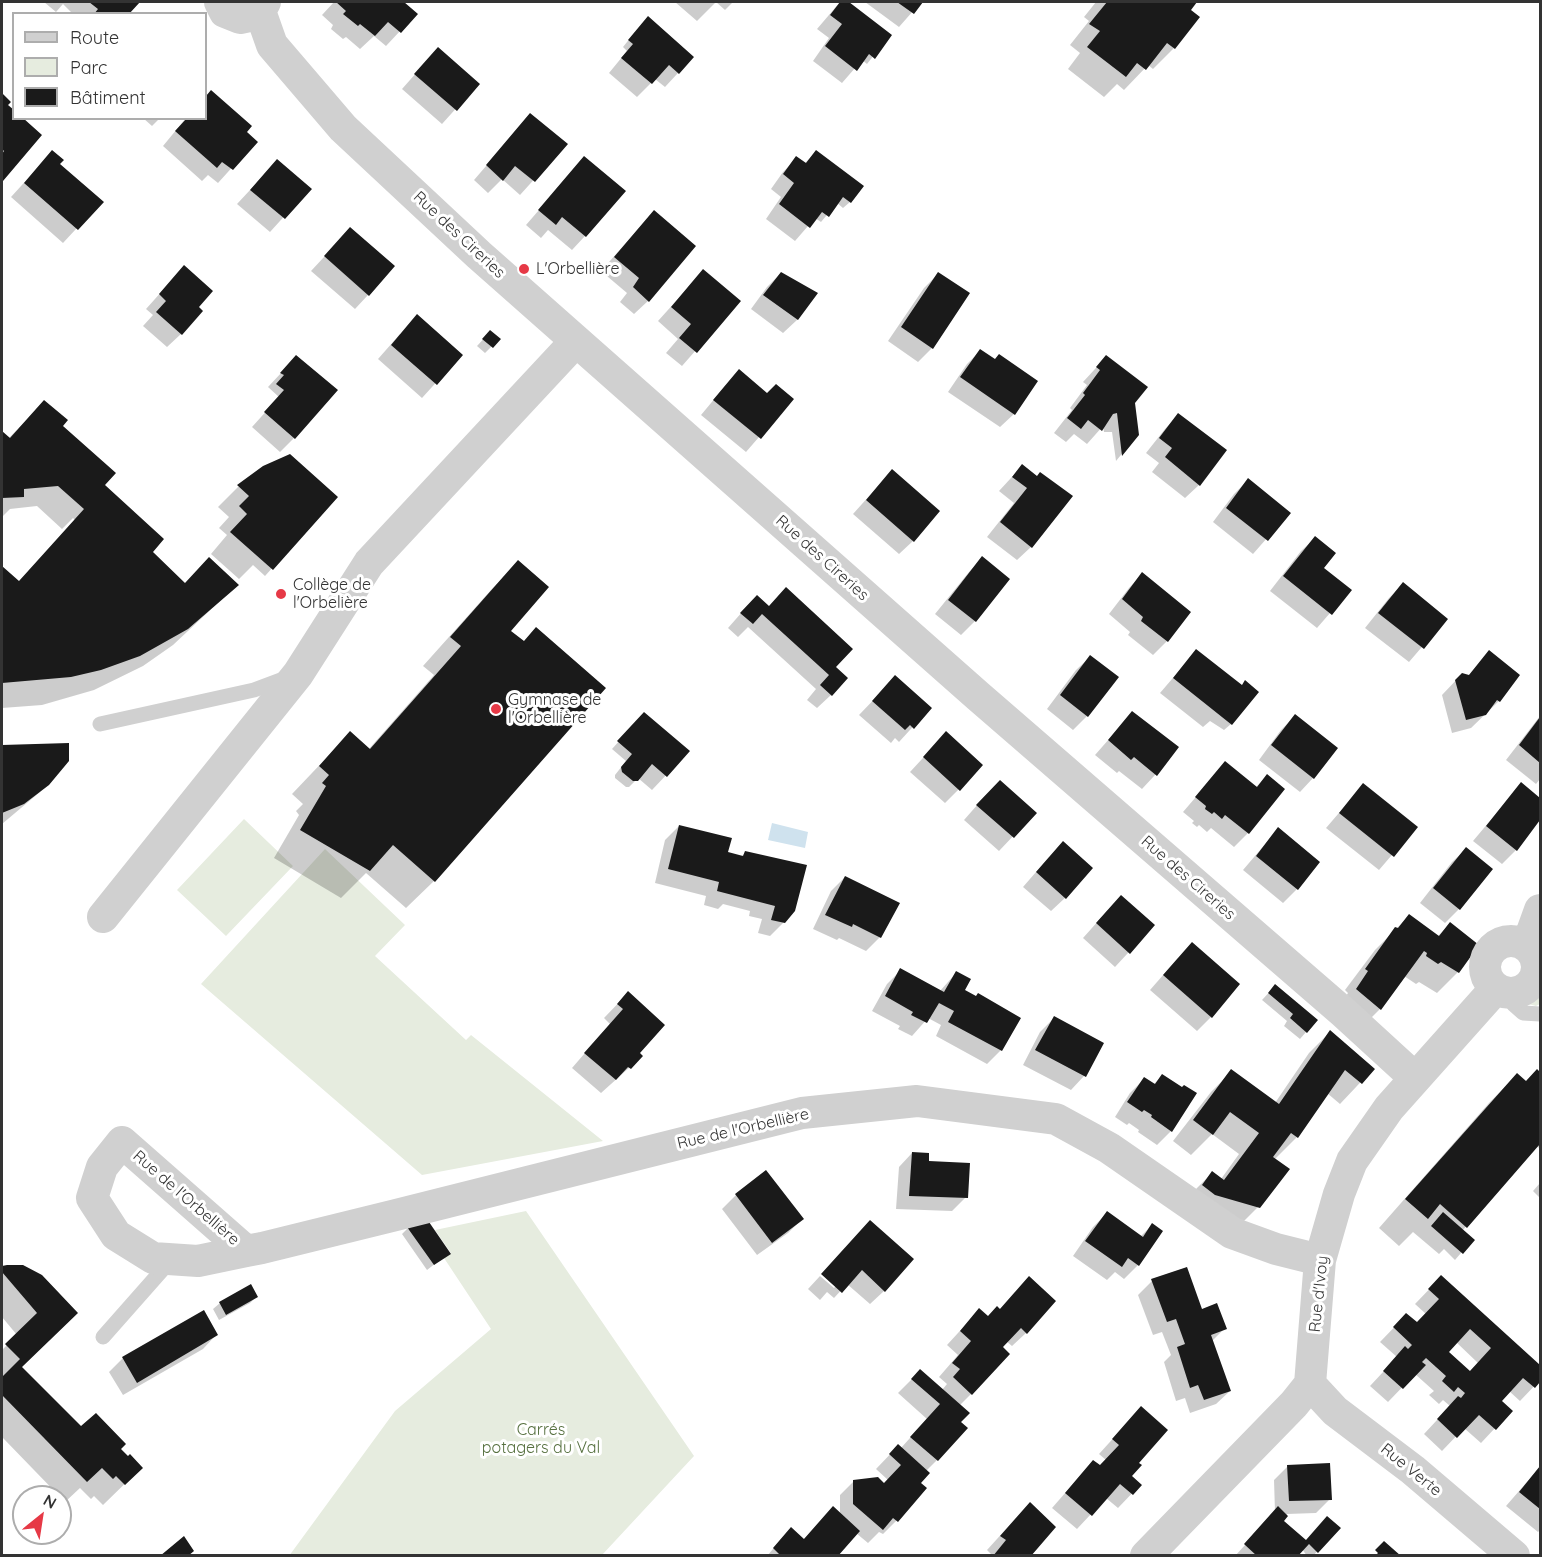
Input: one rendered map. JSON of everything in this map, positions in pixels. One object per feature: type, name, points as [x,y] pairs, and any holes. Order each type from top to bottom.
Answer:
[{"type":"street","points":[[220,2],[225,12],[240,18],[254,15],[262,6]]},
{"type":"street","name":"Rue des Cireries","points":[[262,6],[272,45],[343,128],[479,255],[978,696],[1344,1013],[1415,1078]]},
{"type":"street","points":[[103,917],[298,674],[369,563],[576,341]]},
{"type":"street","points":[[1502,990],[1515,993],[1524,990],[1535,977],[1535,935]]},
{"type":"street","name":"Rue d'Ivoy","points":[[1310,1384],[1320,1260],[1339,1194],[1352,1161],[1389,1108],[1415,1078],[1502,990]]},
{"type":"street","name":"Rue de l'Orbellière","points":[[246,1251],[122,1142],[102,1167],[92,1198],[116,1235],[153,1258],[198,1262],[246,1251],[802,1113],[917,1101],[1056,1119],[1109,1148],[1232,1233],[1276,1249],[1320,1260]]},
{"type":"street","points":[[1146,1556],[1294,1404],[1310,1384]]},
{"type":"street","name":"Rue Verte","points":[[1310,1384],[1335,1411],[1413,1470],[1514,1556]]},
{"type":"lane","points":[[100,724],[254,690],[298,674]]},
{"type":"lane","points":[[1502,990],[1523,1013],[1540,1014]]},
{"type":"lane","points":[[103,1337],[171,1260]]},
{"type":"green space","points":[[244,819],[293,866],[226,936],[177,890]]},
{"type":"green space","points":[[325,849],[405,925],[375,956],[466,1040],[471,1035],[603,1141],[422,1175],[201,984]]},
{"type":"green space","points":[[1540,980],[1540,1004],[1536,1006],[1520,1002],[1531,992]]},
{"type":"green space","name":"Carrés potagers du Val","points":[[526,1211],[694,1456],[602,1555],[289,1556],[395,1411],[491,1329],[444,1258],[451,1253],[435,1230]]},
{"type":"water","points":[[772,823],[808,832],[805,848],[768,840]]},
{"type":"building","points":[[89,2],[140,2],[131,12],[96,12],[98,9]]},
{"type":"building","points":[[336,2],[404,2],[418,14],[401,33],[388,22],[375,36],[343,14],[346,11]]},
{"type":"building","points":[[840,2],[849,2],[892,35],[875,59],[869,54],[857,71],[825,46],[842,24],[830,15]]},
{"type":"building","points":[[897,2],[923,2],[914,14]]},
{"type":"building","points":[[1107,2],[1197,2],[1191,10],[1200,17],[1175,49],[1167,43],[1146,70],[1137,63],[1126,77],[1087,47],[1100,31],[1089,24]]},
{"type":"building","points":[[648,16],[694,57],[679,74],[669,65],[652,84],[621,58],[633,44],[628,40]]},
{"type":"building","points":[[438,47],[480,84],[457,111],[414,74]]},
{"type":"building","points":[[211,90],[252,126],[247,132],[258,142],[233,170],[222,162],[217,168],[175,131],[185,120],[207,120],[207,95]]},
{"type":"building","points":[[2,93],[11,102],[8,105],[12,108],[12,120],[25,120],[42,135],[3,181],[2,154],[4,151],[2,149]]},
{"type":"building","points":[[530,113],[568,144],[535,182],[515,166],[503,181],[486,165]]},
{"type":"building","points":[[52,150],[64,160],[60,164],[104,202],[78,230],[24,183]]},
{"type":"building","points":[[816,150],[864,186],[851,203],[843,197],[829,217],[822,212],[810,228],[779,204],[794,183],[783,174],[796,156],[806,163]]},
{"type":"building","points":[[584,156],[626,191],[586,237],[562,217],[556,225],[538,210]]},
{"type":"building","points":[[277,159],[312,189],[285,219],[250,190]]},
{"type":"building","points":[[654,210],[696,246],[649,302],[633,287],[639,278],[614,257]]},
{"type":"building","points":[[350,227],[395,266],[369,296],[324,256]]},
{"type":"building","points":[[184,265],[213,291],[199,307],[203,311],[182,335],[156,312],[166,301],[159,294]]},
{"type":"building","points":[[703,269],[741,301],[697,353],[679,338],[691,324],[671,307]]},
{"type":"building","points":[[781,272],[818,293],[798,320],[763,295]]},
{"type":"building","points":[[938,272],[970,293],[933,349],[901,327]]},
{"type":"building","points":[[417,314],[463,355],[437,385],[391,345]]},
{"type":"building","points":[[490,330],[501,339],[493,348],[482,339]]},
{"type":"building","points":[[980,349],[995,359],[999,354],[1038,381],[1015,415],[960,377]]},
{"type":"building","points":[[296,355],[338,390],[295,439],[264,412],[284,390],[276,384],[284,375],[280,373]]},
{"type":"building","points":[[1106,355],[1148,387],[1135,403],[1139,435],[1122,456],[1117,413],[1113,414],[1102,431],[1088,420],[1081,429],[1067,418],[1085,395],[1083,393],[1100,370],[1096,367]]},
{"type":"building","points":[[739,369],[767,393],[776,384],[794,399],[761,439],[713,400]]},
{"type":"building","points":[[44,400],[68,420],[63,426],[116,473],[105,485],[164,539],[153,552],[185,583],[209,557],[239,585],[188,629],[140,656],[101,670],[71,677],[2,683],[2,566],[19,581],[84,509],[58,486],[24,489],[24,497],[2,498],[2,431],[10,438]]},
{"type":"building","points":[[1178,413],[1227,450],[1200,486],[1165,457],[1172,448],[1159,438]]},
{"type":"building","points":[[290,454],[338,497],[273,570],[230,532],[247,514],[239,506],[249,496],[237,485],[263,466]]},
{"type":"building","points":[[1022,464],[1037,476],[1040,472],[1073,496],[1032,548],[1000,522],[1027,488],[1012,477]]},
{"type":"building","points":[[892,469],[940,511],[914,542],[866,500]]},
{"type":"building","points":[[1248,478],[1291,513],[1268,541],[1226,508]]},
{"type":"building","points":[[1315,536],[1336,553],[1324,568],[1352,590],[1332,615],[1283,576]]},
{"type":"building","points":[[982,556],[1010,579],[976,622],[948,600]]},
{"type":"building","name":"Gymnase de l'Orbellière","points":[[518,560],[549,587],[511,631],[524,641],[536,627],[606,688],[435,882],[393,845],[370,871],[300,830],[326,786],[322,783],[329,775],[319,766],[350,731],[370,749],[461,646],[450,637]]},
{"type":"building","points":[[1142,572],[1191,612],[1168,642],[1141,621],[1143,617],[1122,599]]},
{"type":"building","points":[[1403,582],[1448,619],[1424,649],[1378,613]]},
{"type":"building","points":[[786,587],[853,649],[836,667],[848,678],[832,696],[820,685],[829,675],[762,614],[753,624],[740,613],[757,595],[769,606]]},
{"type":"building","points":[[1196,649],[1242,685],[1245,680],[1259,692],[1232,725],[1173,678]]},
{"type":"building","points":[[1489,650],[1520,675],[1500,702],[1497,700],[1486,715],[1466,720],[1455,680],[1462,673],[1469,675]]},
{"type":"building","points":[[1090,655],[1119,677],[1088,717],[1060,695]]},
{"type":"building","points":[[895,675],[932,708],[914,729],[910,725],[905,730],[872,701]]},
{"type":"building","points":[[1132,711],[1179,747],[1157,776],[1134,757],[1131,760],[1108,740]]},
{"type":"building","points":[[644,712],[690,751],[667,777],[652,764],[638,781],[633,781],[622,772],[621,767],[632,754],[617,741]]},
{"type":"building","points":[[1295,714],[1338,748],[1314,779],[1271,745]]},
{"type":"building","points":[[1540,717],[1540,763],[1519,745]]},
{"type":"building","points":[[946,731],[983,765],[960,791],[923,757]]},
{"type":"building","points":[[69,743],[69,761],[49,785],[24,804],[2,813],[2,745]]},
{"type":"building","points":[[1225,761],[1257,787],[1267,774],[1285,789],[1249,834],[1225,815],[1222,819],[1214,812],[1212,814],[1195,797]]},
{"type":"building","points":[[1000,780],[1037,813],[1014,838],[976,805]]},
{"type":"building","points":[[1521,782],[1540,798],[1540,820],[1517,851],[1486,826]]},
{"type":"building","points":[[1363,783],[1418,827],[1394,857],[1339,813]]},
{"type":"building","points":[[679,825],[732,838],[728,852],[743,856],[745,851],[807,865],[795,911],[785,923],[771,920],[775,906],[717,891],[719,882],[668,869]]},
{"type":"building","points":[[1278,827],[1320,862],[1298,890],[1256,856]]},
{"type":"building","points":[[1063,841],[1093,868],[1066,899],[1036,872]]},
{"type":"building","points":[[1466,847],[1493,869],[1460,910],[1433,888]]},
{"type":"building","points":[[845,876],[900,903],[881,938],[853,924],[852,927],[825,915]]},
{"type":"building","points":[[1121,895],[1155,925],[1130,954],[1096,923]]},
{"type":"building","points":[[1409,914],[1439,936],[1450,922],[1479,945],[1459,973],[1441,962],[1438,964],[1426,956],[1427,953],[1424,951],[1381,1010],[1356,989],[1368,971],[1365,969],[1395,927],[1398,928]]},
{"type":"building","points":[[1192,942],[1240,984],[1212,1018],[1163,975]]},
{"type":"building","points":[[900,968],[944,992],[956,971],[971,979],[965,990],[976,996],[978,993],[1021,1018],[1002,1051],[948,1022],[954,1011],[939,1003],[927,1023],[911,1015],[913,1012],[885,996]]},
{"type":"building","points":[[1275,984],[1318,1020],[1307,1033],[1290,1018],[1293,1014],[1268,993]]},
{"type":"building","points":[[628,991],[665,1025],[640,1053],[643,1056],[616,1080],[584,1053],[623,1009],[617,1004]]},
{"type":"building","points":[[1054,1016],[1104,1043],[1086,1077],[1035,1050]]},
{"type":"building","points":[[1330,1030],[1375,1069],[1362,1084],[1345,1070],[1298,1138],[1291,1133],[1273,1157],[1290,1169],[1260,1208],[1215,1195],[1202,1185],[1212,1171],[1224,1180],[1259,1133],[1230,1112],[1213,1135],[1193,1120],[1231,1069],[1279,1104]]},
{"type":"building","points":[[1537,1069],[1540,1072],[1540,1144],[1467,1228],[1440,1204],[1428,1219],[1405,1199],[1517,1073],[1526,1081]]},
{"type":"building","points":[[1162,1074],[1182,1087],[1184,1085],[1197,1093],[1172,1132],[1151,1117],[1152,1115],[1144,1110],[1142,1112],[1127,1102],[1144,1077],[1155,1084]]},
{"type":"building","points":[[912,1152],[929,1153],[929,1161],[970,1163],[968,1198],[909,1196]]},
{"type":"building","points":[[766,1170],[804,1219],[772,1243],[735,1194]]},
{"type":"building","points":[[1107,1211],[1143,1237],[1152,1223],[1163,1231],[1139,1266],[1128,1258],[1122,1267],[1085,1241]]},
{"type":"building","points":[[1443,1212],[1475,1240],[1463,1254],[1431,1226]]},
{"type":"building","points":[[870,1220],[914,1259],[885,1292],[862,1270],[842,1293],[821,1274]]},
{"type":"building","points":[[429,1222],[451,1254],[434,1265],[407,1227]]},
{"type":"building","points":[[23,1265],[42,1275],[78,1313],[22,1367],[81,1426],[96,1413],[126,1444],[121,1449],[128,1456],[130,1454],[143,1468],[125,1485],[116,1476],[113,1479],[102,1468],[87,1482],[2,1395],[2,1377],[20,1359],[5,1344],[37,1313],[2,1272],[2,1266]]},
{"type":"building","points":[[1187,1267],[1202,1309],[1217,1303],[1227,1329],[1211,1335],[1231,1391],[1204,1400],[1198,1385],[1190,1388],[1177,1347],[1185,1344],[1176,1319],[1167,1322],[1151,1279]]},
{"type":"building","points":[[1441,1275],[1540,1365],[1540,1382],[1535,1388],[1523,1378],[1502,1401],[1513,1411],[1496,1430],[1479,1415],[1457,1438],[1437,1419],[1458,1396],[1461,1398],[1465,1393],[1458,1387],[1454,1392],[1442,1381],[1446,1376],[1426,1358],[1422,1362],[1426,1365],[1403,1389],[1383,1371],[1405,1346],[1408,1349],[1412,1345],[1393,1327],[1406,1313],[1417,1322],[1439,1299],[1428,1289]],"holes":[[[1470,1329],[1491,1348],[1470,1371],[1449,1352]]]},
{"type":"building","points":[[1029,1276],[1056,1301],[1027,1334],[1021,1328],[1003,1347],[1010,1354],[972,1395],[953,1377],[960,1369],[952,1363],[971,1341],[960,1331],[979,1308],[988,1316],[997,1306],[1000,1309]]},
{"type":"building","points":[[251,1284],[258,1297],[226,1315],[219,1302]]},
{"type":"building","points":[[204,1310],[218,1335],[137,1383],[122,1357]]},
{"type":"building","points":[[920,1369],[970,1413],[961,1422],[968,1428],[938,1461],[910,1437],[940,1404],[911,1379]]},
{"type":"building","points":[[1141,1406],[1168,1430],[1139,1463],[1142,1465],[1132,1476],[1142,1485],[1133,1495],[1120,1484],[1092,1516],[1065,1493],[1093,1460],[1100,1465],[1119,1445],[1112,1439]]},
{"type":"building","points":[[898,1444],[930,1473],[921,1483],[927,1488],[898,1522],[893,1518],[883,1530],[853,1504],[853,1480],[878,1477],[884,1483],[901,1465],[889,1454]]},
{"type":"building","points":[[1330,1463],[1332,1500],[1289,1501],[1287,1465]]},
{"type":"building","points":[[1540,1466],[1540,1509],[1519,1492]]},
{"type":"building","points":[[1030,1502],[1056,1527],[1031,1556],[993,1556],[1006,1540],[1000,1536]]},
{"type":"building","points":[[833,1506],[860,1531],[838,1556],[781,1556],[773,1548],[791,1527],[804,1539]]},
{"type":"building","points":[[1278,1506],[1288,1516],[1284,1521],[1306,1540],[1327,1516],[1341,1528],[1318,1553],[1309,1544],[1298,1556],[1257,1556],[1244,1544]]},
{"type":"building","points":[[184,1536],[194,1551],[188,1556],[160,1556]]},
{"type":"building","points":[[1384,1541],[1401,1556],[1375,1556],[1378,1553],[1375,1550]]},
{"type":"place","name":"L'Orbellière","points":[[524,269]]},
{"type":"place","name":"Collège de l'Orbelière","points":[[281,594]]},
{"type":"place","name":"Gymnase de l'Orbellière","points":[[496,709]]}]
